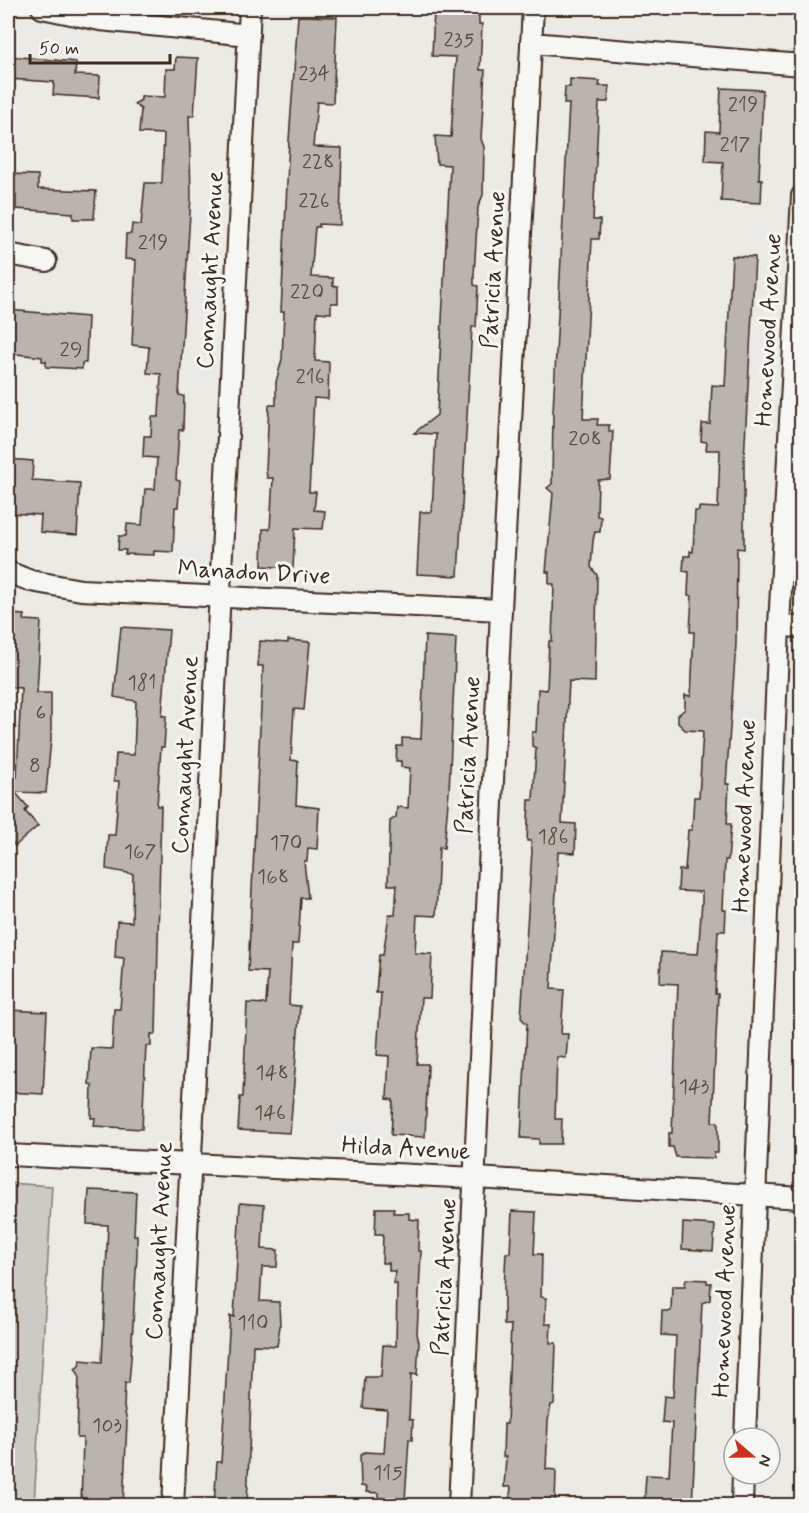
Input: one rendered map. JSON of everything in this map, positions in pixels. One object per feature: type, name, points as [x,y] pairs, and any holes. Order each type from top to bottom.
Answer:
[{"type":"street","points":[[42,8],[100,20],[249,35]]},
{"type":"street","name":"Connaught Avenue","points":[[173,1506],[250,8]]},
{"type":"street","name":"Patricia Avenue","points":[[459,1506],[501,610],[533,8]]},
{"type":"street","points":[[531,43],[801,65]]},
{"type":"street","name":"Homewood Avenue","points":[[745,1426],[779,626],[801,196]]},
{"type":"street","points":[[8,254],[46,261]]},
{"type":"street","name":"Manadon Drive","points":[[8,572],[31,581],[66,588],[501,610]]},
{"type":"street","points":[[779,626],[801,627]]},
{"type":"street","name":"Hilda Avenue","points":[[8,1155],[476,1178],[801,1198]]},
{"type":"street","points":[[742,1506],[743,1486]]},
{"type":"shaded area","points":[[8,1183],[52,1186],[34,1505],[8,1505]]},
{"type":"building","points":[[434,8],[479,8],[479,24],[482,24],[480,70],[485,70],[481,139],[484,147],[483,195],[478,207],[474,275],[474,285],[478,286],[476,327],[472,327],[458,576],[417,574],[420,512],[432,512],[436,434],[414,433],[437,415],[450,167],[450,165],[437,164],[435,136],[451,137],[456,57],[432,56]]},
{"type":"building","points":[[298,16],[337,17],[333,103],[317,102],[313,147],[342,148],[340,225],[319,224],[319,227],[315,227],[311,277],[333,278],[333,286],[338,286],[338,303],[331,303],[331,313],[317,312],[315,361],[329,362],[328,399],[314,398],[309,492],[316,492],[314,510],[325,511],[323,529],[295,528],[293,568],[262,566],[263,529],[270,529],[273,478],[267,478],[266,470],[269,405],[276,405],[276,382],[282,359],[284,312],[281,312],[289,140]]},
{"type":"building","points":[[8,56],[76,62],[75,75],[100,76],[99,98],[53,95],[54,82],[8,79]]},
{"type":"building","points":[[176,57],[198,58],[194,116],[189,116],[191,196],[179,395],[184,396],[183,430],[179,430],[176,480],[180,481],[178,507],[175,507],[173,552],[154,551],[154,555],[125,554],[126,550],[118,550],[119,536],[126,536],[127,524],[142,525],[145,489],[155,489],[157,458],[143,457],[144,436],[151,436],[152,417],[159,417],[161,374],[147,373],[149,347],[132,345],[136,260],[125,259],[126,234],[131,234],[132,224],[141,225],[145,183],[162,183],[164,134],[139,133],[141,109],[134,104],[141,100],[141,96],[165,97],[166,69],[175,69]]},
{"type":"building","points":[[570,79],[600,81],[599,86],[609,86],[608,102],[599,102],[593,220],[600,220],[599,239],[592,239],[583,419],[598,419],[597,425],[609,425],[609,431],[613,431],[610,479],[598,480],[597,516],[601,517],[600,532],[595,532],[591,567],[597,575],[595,682],[569,681],[562,823],[576,824],[575,853],[558,852],[551,989],[564,990],[561,1034],[568,1034],[566,1058],[557,1057],[555,1119],[562,1119],[561,1144],[539,1144],[539,1139],[521,1138],[527,1024],[521,1018],[532,851],[531,841],[527,841],[529,800],[533,800],[536,748],[532,746],[532,732],[536,732],[538,689],[547,690],[549,641],[552,641],[554,584],[549,584],[549,572],[546,572],[553,493],[547,488],[552,484],[553,411],[569,104],[564,104],[565,87],[570,87]]},
{"type":"building","points":[[721,88],[763,90],[759,179],[762,179],[761,203],[721,201],[723,162],[705,161],[706,131],[719,132]]},
{"type":"building","points":[[8,174],[38,175],[38,189],[96,191],[94,219],[73,219],[73,213],[16,209],[16,195],[8,195]]},
{"type":"building","points":[[732,256],[755,257],[744,460],[744,549],[737,548],[736,644],[726,784],[729,784],[727,824],[731,824],[728,860],[725,860],[723,910],[726,910],[725,931],[718,931],[715,994],[718,994],[712,1122],[718,1122],[718,1153],[714,1153],[714,1158],[676,1157],[673,1147],[669,1147],[669,1133],[672,1133],[678,984],[660,983],[661,952],[698,954],[702,901],[702,892],[678,891],[679,870],[685,870],[688,830],[692,830],[694,797],[699,797],[703,731],[685,730],[678,723],[678,715],[685,709],[685,695],[691,696],[694,632],[690,632],[692,596],[688,595],[689,572],[683,571],[684,556],[690,556],[690,551],[693,552],[695,511],[699,511],[699,507],[718,508],[720,450],[706,450],[707,442],[701,441],[702,424],[710,424],[712,385],[725,386]]},
{"type":"building","points":[[8,310],[88,317],[86,363],[82,363],[82,369],[46,367],[46,361],[42,361],[42,357],[8,353]]},
{"type":"building","points":[[8,459],[33,461],[32,480],[80,483],[77,535],[40,532],[41,515],[8,513]]},
{"type":"building","points":[[8,614],[25,615],[24,620],[41,621],[37,693],[51,693],[51,739],[46,793],[15,792],[28,807],[25,811],[38,826],[15,846],[8,837],[8,784],[17,777],[21,688],[8,687]]},
{"type":"building","points":[[121,627],[169,630],[162,716],[166,716],[164,747],[161,747],[157,806],[161,806],[156,1034],[151,1034],[151,1046],[146,1046],[142,1129],[94,1126],[95,1118],[91,1118],[92,1085],[89,1084],[91,1048],[112,1049],[114,1009],[120,1009],[124,958],[115,957],[117,921],[132,922],[133,874],[106,869],[108,835],[115,835],[119,781],[114,781],[116,754],[134,755],[136,701],[114,697]]},
{"type":"building","points":[[425,636],[456,638],[449,791],[444,848],[439,847],[436,916],[417,915],[415,953],[432,954],[430,998],[421,998],[417,1064],[428,1064],[425,1137],[391,1135],[393,1100],[387,1099],[389,1056],[377,1055],[381,993],[376,993],[379,955],[383,955],[389,915],[395,915],[397,885],[388,885],[390,821],[396,817],[397,807],[408,808],[410,768],[401,767],[401,761],[396,761],[397,746],[402,746],[402,738],[421,739]]},
{"type":"building","points":[[288,640],[310,642],[304,710],[294,709],[291,760],[298,761],[296,805],[319,808],[317,849],[308,848],[307,861],[304,861],[308,898],[301,898],[298,944],[292,944],[289,1005],[300,1006],[290,1133],[238,1130],[240,1097],[243,1097],[247,1003],[266,1004],[268,972],[248,971],[263,666],[258,666],[260,641],[288,643]]},
{"type":"building","points":[[8,1010],[47,1012],[43,1094],[8,1092]]},
{"type":"building","points":[[89,1190],[136,1192],[134,1235],[137,1235],[137,1254],[129,1383],[125,1383],[124,1407],[127,1422],[123,1506],[81,1506],[83,1438],[77,1438],[79,1375],[75,1369],[79,1366],[80,1360],[102,1362],[108,1225],[87,1224]]},
{"type":"building","points":[[240,1203],[264,1205],[262,1249],[278,1250],[277,1267],[262,1267],[260,1301],[279,1302],[280,1326],[277,1346],[253,1345],[247,1506],[214,1506],[217,1462],[221,1462],[230,1316],[234,1317]]},
{"type":"building","points":[[376,1208],[394,1208],[393,1213],[409,1213],[409,1219],[419,1220],[418,1251],[421,1251],[417,1334],[419,1342],[417,1375],[411,1374],[409,1419],[413,1420],[412,1440],[409,1439],[405,1500],[379,1498],[379,1493],[366,1492],[367,1487],[361,1486],[360,1456],[364,1452],[384,1453],[387,1410],[363,1408],[365,1377],[381,1377],[383,1345],[396,1346],[397,1284],[394,1284],[395,1271],[389,1271],[389,1263],[382,1263],[383,1234],[375,1234]]},
{"type":"building","points":[[512,1211],[536,1212],[534,1254],[542,1254],[541,1297],[546,1298],[545,1324],[551,1324],[550,1343],[556,1343],[554,1404],[551,1405],[548,1421],[546,1469],[556,1470],[555,1506],[509,1504],[511,1487],[504,1487],[506,1457],[503,1457],[504,1424],[507,1424],[511,1325],[504,1325],[504,1289],[506,1253],[510,1253]]},
{"type":"building","points":[[683,1223],[715,1225],[713,1251],[682,1249]]},
{"type":"building","points":[[686,1279],[707,1280],[707,1283],[711,1283],[710,1300],[702,1303],[692,1506],[644,1506],[646,1475],[669,1476],[672,1423],[662,1422],[664,1396],[673,1397],[676,1336],[661,1335],[662,1311],[671,1311],[672,1286],[685,1286]]}]
